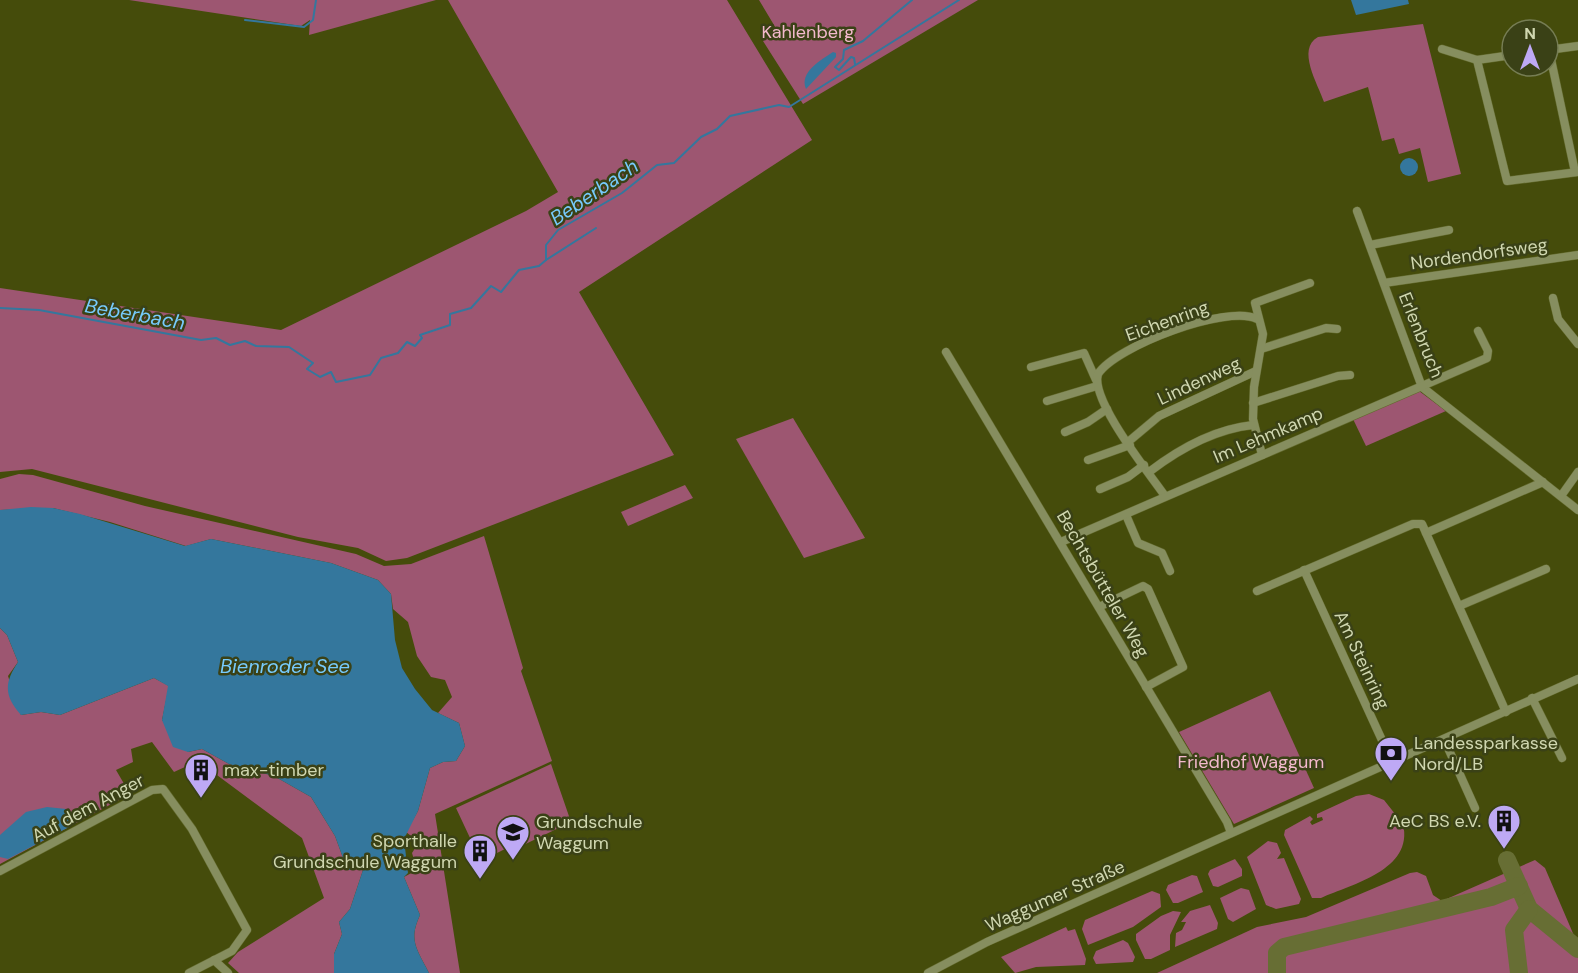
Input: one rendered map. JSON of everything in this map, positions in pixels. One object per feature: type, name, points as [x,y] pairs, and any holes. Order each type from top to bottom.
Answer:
[{"type":"street","points":[[1560,48],[1578,46]]},
{"type":"street","points":[[1442,49],[1478,60],[1500,57]]},
{"type":"street","points":[[1478,60],[1507,181],[1577,172],[1555,78]]},
{"type":"street","name":"Erlenbruch","points":[[1357,211],[1422,387],[1578,510]]},
{"type":"street","points":[[1370,245],[1449,231]]},
{"type":"street","name":"Nordendorfsweg","points":[[1384,283],[1578,255]]},
{"type":"street","points":[[1262,455],[1253,425],[1256,371],[1263,334],[1257,319],[1255,303],[1310,283]]},
{"type":"street","points":[[1553,298],[1558,319],[1578,344]]},
{"type":"street","name":"Eichenring","points":[[1096,383],[1100,370],[1114,358],[1167,333],[1226,316],[1248,316],[1257,319]]},
{"type":"street","points":[[1261,349],[1326,328],[1337,329]]},
{"type":"street","name":"Im Lehmkamp","points":[[1061,542],[1487,358],[1488,351],[1478,331]]},
{"type":"street","name":"Bechtsbütteler Weg","points":[[946,352],[1227,822],[1231,833]]},
{"type":"street","points":[[1031,367],[1084,353],[1107,409],[1165,496]]},
{"type":"street","name":"Lindenweg","points":[[1129,443],[1159,416],[1256,371]]},
{"type":"street","points":[[1253,403],[1338,376],[1350,375]]},
{"type":"street","points":[[1047,401],[1096,383]]},
{"type":"street","points":[[1065,432],[1088,422],[1107,409]]},
{"type":"street","points":[[1100,489],[1221,432],[1253,425]]},
{"type":"street","points":[[1088,460],[1129,443]]},
{"type":"street","points":[[1561,496],[1578,472]]},
{"type":"street","points":[[1426,533],[1543,482]]},
{"type":"street","points":[[1126,514],[1138,543],[1162,553],[1170,571]]},
{"type":"street","points":[[1257,591],[1413,524],[1422,525],[1506,712]]},
{"type":"street","points":[[1459,606],[1546,569]]},
{"type":"street","name":"Am Steinring","points":[[1304,570],[1392,762]]},
{"type":"street","points":[[1099,607],[1143,586],[1148,589],[1183,667],[1146,687]]},
{"type":"street","name":"Waggumer Straße","points":[[928,973],[987,942],[1578,680]]},
{"type":"street","points":[[1533,699],[1562,758]]},
{"type":"street","points":[[1444,739],[1475,808]]},
{"type":"street","name":"Auf dem Anger","points":[[0,870],[152,790],[163,789],[192,829],[247,930],[232,951],[214,960]]},
{"type":"street","points":[[189,973],[214,960],[228,973]]},
{"type":"green space","points":[[129,0],[436,0],[309,35],[310,20],[301,26]]},
{"type":"green space","points":[[448,0],[727,0],[812,140],[579,292],[674,455],[407,558],[386,561],[358,548],[298,537],[32,469],[0,472],[0,288],[281,330],[526,211],[558,192]]},
{"type":"green space","name":"Kahlenberg","points":[[759,0],[978,0],[803,104],[763,41],[777,30]]},
{"type":"green space","points":[[1423,24],[1461,174],[1428,182],[1420,148],[1399,154],[1394,138],[1382,141],[1368,87],[1324,102],[1310,67],[1309,58],[1312,42],[1318,37]]},
{"type":"green space","points":[[1419,391],[1446,411],[1366,446],[1353,419]]},
{"type":"green space","points":[[793,418],[865,538],[804,558],[736,439]]},
{"type":"green space","points":[[19,474],[33,475],[145,506],[356,554],[384,566],[411,564],[484,536],[523,668],[521,671],[552,761],[435,814],[460,973],[429,973],[414,938],[420,915],[404,877],[417,870],[412,853],[419,842],[406,832],[418,811],[430,768],[443,762],[456,761],[465,746],[459,723],[438,713],[452,697],[445,680],[431,677],[417,656],[408,622],[393,609],[391,594],[378,580],[331,563],[211,539],[186,546],[110,522],[53,508],[0,510],[0,479]]},
{"type":"green space","points":[[685,485],[693,498],[628,526],[621,512]]},
{"type":"green space","points":[[0,628],[7,635],[18,662],[8,676],[21,715],[41,712],[60,715],[154,678],[169,686],[162,720],[188,752],[202,749],[229,764],[274,776],[311,797],[335,836],[346,866],[350,870],[364,867],[350,909],[339,922],[342,934],[334,954],[334,973],[239,973],[228,963],[238,952],[324,898],[302,838],[198,761],[174,772],[152,742],[131,749],[133,762],[116,770],[130,794],[0,864]]},
{"type":"green space","name":"Friedhof Waggum","points":[[1270,691],[1314,788],[1234,824],[1179,732]]},
{"type":"green space","points":[[551,764],[571,822],[509,852],[507,848],[495,854],[492,849],[478,855],[456,808]]},
{"type":"green space","points":[[1369,794],[1384,800],[1403,824],[1404,840],[1399,853],[1390,864],[1363,881],[1321,898],[1312,898],[1284,835],[1285,830],[1310,816],[1313,819],[1310,822],[1312,825],[1323,820],[1322,817],[1317,818],[1317,814],[1356,796]]},
{"type":"green space","points":[[1268,841],[1277,843],[1281,853],[1277,859],[1284,858],[1301,899],[1299,904],[1276,909],[1266,905],[1247,857]]},
{"type":"green space","points":[[1235,859],[1242,869],[1242,876],[1218,887],[1213,886],[1208,874],[1210,870]]},
{"type":"green space","points":[[1535,860],[1545,868],[1578,945],[1578,973],[1157,973],[1257,927],[1306,917],[1410,873],[1417,872],[1426,876],[1433,895],[1442,901]]},
{"type":"green space","points":[[1192,875],[1197,876],[1203,892],[1173,903],[1166,890],[1168,885]]},
{"type":"green space","points":[[1241,888],[1249,890],[1256,909],[1233,922],[1228,919],[1220,898]]},
{"type":"green space","points":[[1152,891],[1160,894],[1161,907],[1133,927],[1088,945],[1082,929],[1085,920]]},
{"type":"green space","points":[[1210,905],[1218,923],[1217,929],[1175,947],[1176,933],[1182,930],[1186,922],[1181,922],[1190,911]]},
{"type":"green space","points":[[1173,911],[1181,912],[1170,935],[1170,950],[1151,959],[1145,959],[1136,940],[1136,934],[1161,916]]},
{"type":"green space","points":[[1066,927],[1068,931],[1075,929],[1086,959],[1085,965],[1036,967],[1015,973],[1001,957]]},
{"type":"green space","points":[[1123,940],[1128,943],[1135,957],[1133,962],[1096,964],[1093,958],[1096,951]]},
{"type":"water","points":[[1351,0],[1408,0],[1409,4],[1356,15]]},
{"type":"water","points":[[833,52],[836,53],[836,57],[806,89],[808,72]]},
{"type":"water","points":[[1409,158],[1415,161],[1418,167],[1415,173],[1409,176],[1403,173],[1400,167],[1403,161]]},
{"type":"water","name":"Bienroder See","points":[[31,507],[53,508],[80,514],[185,546],[211,539],[331,563],[378,580],[391,594],[395,640],[402,668],[432,710],[459,723],[465,746],[456,761],[443,762],[430,768],[418,811],[404,839],[408,873],[404,877],[420,915],[414,938],[429,973],[334,973],[334,954],[342,934],[339,922],[350,909],[364,867],[349,870],[335,836],[311,797],[274,776],[229,764],[202,749],[188,752],[173,747],[162,720],[168,686],[154,678],[60,715],[41,712],[21,715],[15,708],[9,695],[8,683],[18,662],[7,635],[0,628],[0,510]]},
{"type":"water","points":[[47,807],[66,809],[71,813],[73,821],[69,827],[8,859],[0,857],[0,835],[26,812]]},
{"type":"waterway","points":[[245,20],[304,27],[313,20],[316,0]]},
{"type":"waterway","name":"Beberbach","points":[[855,64],[854,58],[851,57],[839,70],[835,67],[843,59],[844,50],[863,41],[912,0]]},
{"type":"waterway","name":"Beberbach","points":[[0,308],[39,310],[201,340],[216,338],[230,345],[245,341],[256,346],[289,347],[313,363],[307,369],[320,377],[331,372],[336,382],[370,375],[381,358],[398,353],[407,342],[415,346],[422,338],[420,335],[450,325],[450,314],[471,308],[491,286],[501,292],[519,270],[539,266],[546,260],[546,245],[558,230],[622,193],[657,165],[674,163],[701,137],[717,129],[730,116],[779,105],[789,107],[959,0]]},
{"type":"waterway","points":[[546,260],[596,228]]},
{"type":"taxiway","points":[[1507,860],[1529,909],[1578,949]]},
{"type":"taxiway","points":[[1277,973],[1277,953],[1284,947],[1491,897],[1519,886]]},
{"type":"taxiway","points":[[1519,973],[1514,930],[1529,909]]},
{"type":"place","name":"Landessparkasse Nord/LB","points":[[1391,782]]},
{"type":"place","name":"max-timber","points":[[201,799]]},
{"type":"place","name":"AeC BS e.V.","points":[[1504,850]]},
{"type":"place","name":"Grundschule Waggum","points":[[513,861]]},
{"type":"place","name":"Sporthalle Grundschule Waggum","points":[[480,880]]}]
